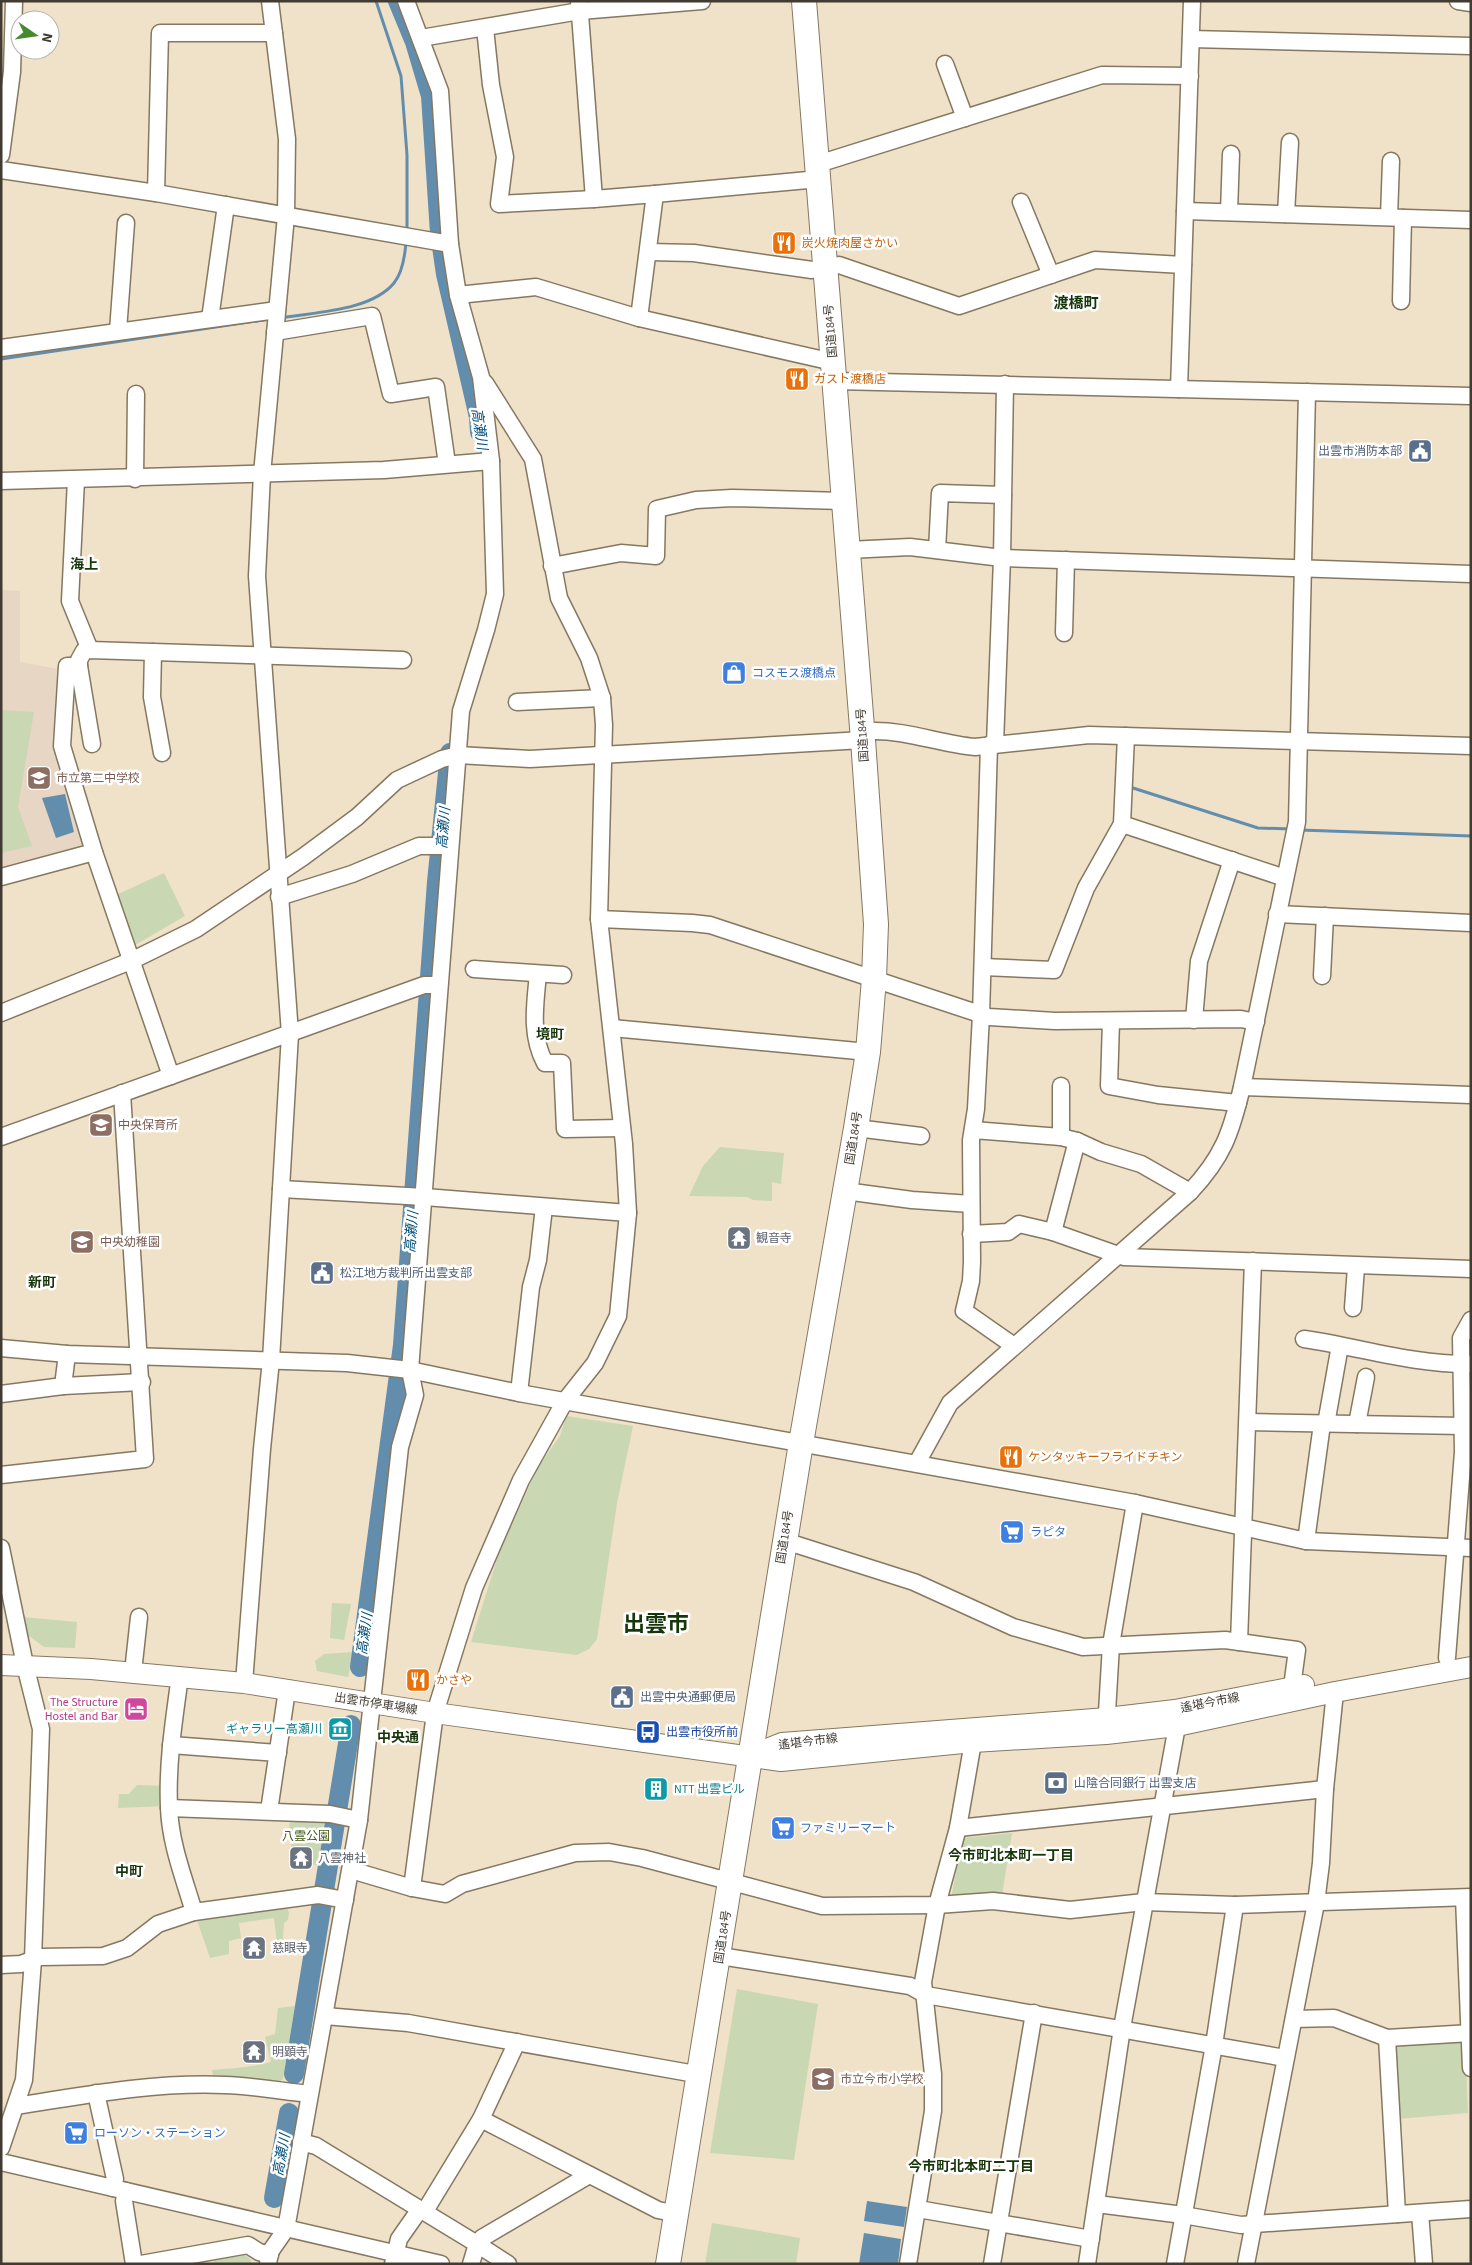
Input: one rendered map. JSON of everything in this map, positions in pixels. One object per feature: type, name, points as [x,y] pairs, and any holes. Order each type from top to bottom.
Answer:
[{"type":"highway","name":"国道184号","points":[[668,2264],[678,2214],[732,1882],[750,1756],[801,1443],[856,1128],[868,1052],[874,979],[876,924],[863,740],[804,1]]},
{"type":"main road","name":"遙堪今市線","points":[[1176,1718],[1292,1687],[1471,1655]]},
{"type":"main road","name":"出雲市停車場線","points":[[1,1665],[133,1672],[244,1683],[435,1713],[750,1756]]},
{"type":"main road","name":"遙堪今市線","points":[[750,1756],[782,1761],[972,1735],[1106,1726],[1176,1718],[1471,1667]]},
{"type":"street","points":[[1,155],[14,1]]},
{"type":"street","points":[[244,1683],[262,1449],[271,1360],[290,1034],[278,897],[257,576],[262,474],[286,216],[287,139],[270,1]]},
{"type":"street","points":[[142,2264],[248,2245],[269,2259],[286,2229],[359,1820],[400,1447],[415,1395],[410,1370],[425,1197],[439,985],[461,711],[495,594],[491,461],[481,377],[458,295],[450,244],[440,91],[406,1]]},
{"type":"street","points":[[421,38],[485,28],[579,6],[702,1]]},
{"type":"street","points":[[1179,389],[1192,1]]},
{"type":"street","points":[[1458,1],[1471,3]]},
{"type":"street","points":[[579,6],[594,198]]},
{"type":"street","points":[[485,28],[491,85],[504,157],[499,204],[655,194],[818,172],[965,118],[1102,74],[1190,76]]},
{"type":"street","points":[[156,193],[160,34],[274,33]]},
{"type":"street","points":[[1191,39],[1471,46]]},
{"type":"street","points":[[945,64],[965,118]]},
{"type":"street","points":[[1286,214],[1290,142]]},
{"type":"street","points":[[1229,212],[1231,154]]},
{"type":"street","points":[[1391,161],[1401,301]]},
{"type":"street","points":[[1,170],[156,193],[450,244]]},
{"type":"street","points":[[639,318],[655,194]]},
{"type":"street","points":[[1021,202],[1051,275]]},
{"type":"street","points":[[210,319],[226,205]]},
{"type":"street","points":[[1185,211],[1471,220]]},
{"type":"street","points":[[118,331],[126,224]]},
{"type":"street","points":[[648,252],[694,253],[812,270],[839,264],[959,306],[1095,260],[1183,265]]},
{"type":"street","points":[[458,295],[536,287],[639,318],[834,371],[1005,384],[1471,396]]},
{"type":"street","points":[[1,348],[277,310]]},
{"type":"street","points":[[275,332],[372,316],[391,394],[436,387],[447,464]]},
{"type":"street","points":[[412,1888],[435,1713],[474,1588],[521,1480],[565,1401],[595,1363],[618,1316],[628,1213],[622,1128],[599,919],[604,725],[602,698],[589,658],[559,598],[533,459],[481,377]]},
{"type":"street","points":[[1005,384],[1002,558],[981,1015],[970,1204],[971,1282],[964,1311],[1014,1346]]},
{"type":"street","points":[[918,1463],[950,1403],[1120,1256],[1190,1192],[1223,1151],[1240,1095],[1297,822],[1308,392]]},
{"type":"street","points":[[135,479],[136,394]]},
{"type":"street","points":[[1,481],[135,479],[384,470],[491,461]]},
{"type":"street","points":[[76,480],[70,601],[90,650]]},
{"type":"street","points":[[937,550],[940,493],[1003,495]]},
{"type":"street","points":[[552,566],[621,553],[656,556],[657,509],[686,502],[740,498],[844,501]]},
{"type":"street","points":[[848,550],[910,547],[1002,558],[1304,570],[1471,574]]},
{"type":"street","points":[[1064,633],[1066,560]]},
{"type":"street","points":[[92,744],[79,666],[79,660],[84,651],[262,654],[403,660]]},
{"type":"street","points":[[153,652],[152,697],[162,753]]},
{"type":"street","points":[[79,666],[67,666],[62,746],[94,852],[133,960],[171,1076]]},
{"type":"street","points":[[517,702],[602,698]]},
{"type":"street","points":[[1,1013],[133,960],[196,929],[277,876],[357,817],[396,780],[442,759],[458,755],[530,758],[863,740],[871,731],[892,730],[960,746],[992,745],[1072,735],[1471,746]]},
{"type":"street","points":[[983,967],[1054,970],[1086,888],[1122,824],[1126,736]]},
{"type":"street","points":[[1122,824],[1285,878]]},
{"type":"street","points":[[278,897],[352,874],[419,846],[450,846]]},
{"type":"street","points":[[1,877],[94,852]]},
{"type":"street","points":[[1194,1020],[1199,961],[1232,860]]},
{"type":"street","points":[[1277,914],[1471,923]]},
{"type":"street","points":[[1322,976],[1325,916]]},
{"type":"street","points":[[599,919],[692,923],[710,926],[981,1015],[1006,1020],[1241,1019],[1256,1022]]},
{"type":"street","points":[[474,970],[563,975]]},
{"type":"street","points":[[538,974],[533,1021],[541,1055],[545,1063],[562,1063],[565,1129],[622,1128]]},
{"type":"street","points":[[1,1138],[424,985],[439,985]]},
{"type":"street","points":[[1110,1021],[1109,1086],[1158,1095],[1471,1095]]},
{"type":"street","points":[[612,1028],[868,1052]]},
{"type":"street","points":[[1053,1232],[1069,1139],[1061,1086]]},
{"type":"street","points":[[1,1475],[146,1459],[122,1093]]},
{"type":"street","points":[[856,1128],[921,1136]]},
{"type":"street","points":[[973,1130],[1069,1139],[1101,1152],[1141,1164],[1190,1192]]},
{"type":"street","points":[[281,1189],[425,1197],[628,1213]]},
{"type":"street","points":[[845,1191],[912,1200],[970,1204]]},
{"type":"street","points":[[518,1393],[531,1287],[538,1260],[544,1207]]},
{"type":"street","points":[[971,1234],[1008,1232],[1019,1224],[1053,1232],[1120,1256],[1356,1267],[1471,1269]]},
{"type":"street","points":[[1238,1642],[1248,1422],[1252,1261]]},
{"type":"street","points":[[1353,1308],[1356,1267]]},
{"type":"street","points":[[1447,1658],[1464,1548],[1463,1452],[1466,1364],[1461,1338],[1471,1320]]},
{"type":"street","points":[[1304,1339],[1350,1346],[1399,1358],[1466,1364]]},
{"type":"street","points":[[1,1348],[67,1354],[347,1363],[410,1370],[518,1393],[1135,1503],[1167,1512],[1244,1526],[1306,1541],[1464,1548]]},
{"type":"street","points":[[1306,1541],[1324,1424],[1339,1351]]},
{"type":"street","points":[[63,1386],[67,1354]]},
{"type":"street","points":[[1357,1424],[1366,1377]]},
{"type":"street","points":[[1,1394],[63,1386],[142,1382]]},
{"type":"street","points":[[1248,1422],[1324,1424],[1465,1422]]},
{"type":"street","points":[[1106,1726],[1111,1645],[1135,1503]]},
{"type":"street","points":[[785,1541],[914,1582],[1013,1627],[1083,1647],[1224,1640],[1297,1650],[1292,1687]]},
{"type":"street","points":[[1,1548],[25,1665],[41,1729],[33,1960],[24,2080],[1,2148]]},
{"type":"street","points":[[133,1672],[140,1617]]},
{"type":"street","points":[[180,1676],[171,1745],[169,1808],[175,1851],[194,1912]]},
{"type":"street","points":[[269,1811],[287,1690]]},
{"type":"street","points":[[1246,2264],[1316,1903],[1324,1834],[1325,1789],[1335,1692]]},
{"type":"street","points":[[1087,2264],[1122,2028],[1163,1806],[1176,1718]]},
{"type":"street","points":[[908,2264],[934,2110],[933,2074],[926,1995],[923,1982],[937,1905],[958,1828],[972,1735]]},
{"type":"street","points":[[171,1745],[278,1753]]},
{"type":"street","points":[[958,1828],[1325,1789]]},
{"type":"street","points":[[169,1808],[330,1814],[359,1820]]},
{"type":"street","points":[[351,1870],[412,1888],[444,1894],[462,1884],[567,1855],[600,1852],[642,1858],[822,1906],[937,1905],[993,1901],[1070,1910],[1144,1902],[1235,1905],[1467,1897],[1471,2068]]},
{"type":"street","points":[[1,1965],[33,1960],[40,1957],[103,1956],[127,1948],[158,1924],[194,1912],[318,1895],[345,1900]]},
{"type":"street","points":[[1176,2264],[1214,2045],[1235,1905]]},
{"type":"street","points":[[720,1956],[910,1986],[926,1995],[1285,2058]]},
{"type":"street","points":[[992,2264],[1034,2013]]},
{"type":"street","points":[[325,2016],[408,2023],[700,2075]]},
{"type":"street","points":[[1294,2019],[1334,2018],[1387,2038],[1470,2033]]},
{"type":"street","points":[[1387,2038],[1397,2214]]},
{"type":"street","points":[[394,2258],[398,2239],[422,2210],[481,2119],[517,2042]]},
{"type":"street","points":[[16,2106],[96,2093],[191,2085],[226,2085],[309,2094]]},
{"type":"street","points":[[96,2093],[115,2179],[124,2200],[134,2264]]},
{"type":"street","points":[[481,2119],[658,2210],[678,2214]]},
{"type":"street","points":[[301,2142],[316,2146],[508,2264]]},
{"type":"street","points":[[1,2162],[286,2229],[394,2258],[441,2264]]},
{"type":"street","points":[[471,2264],[477,2244],[482,2238],[589,2175]]},
{"type":"street","points":[[1097,2204],[1183,2215],[1241,2225],[1471,2209]]},
{"type":"street","points":[[918,2209],[1091,2239]]},
{"type":"street","points":[[1420,2213],[1424,2264]]},
{"type":"shaded area","name":"市立第二中学校","points":[[1,590],[20,591],[20,662],[64,670],[61,711],[91,846],[1,869]]},
{"type":"green space","points":[[1,710],[34,712],[18,807],[32,846],[1,853]]},
{"type":"green space","points":[[164,873],[185,916],[135,945],[116,895]]},
{"type":"green space","points":[[720,1147],[784,1153],[781,1184],[772,1182],[772,1201],[753,1200],[747,1197],[689,1196],[703,1166]]},
{"type":"green space","points":[[566,1416],[633,1426],[617,1503],[597,1639],[589,1649],[577,1655],[471,1642],[498,1556],[538,1467],[560,1436]]},
{"type":"green space","points":[[332,1603],[351,1604],[344,1640],[330,1638]]},
{"type":"green space","points":[[22,1617],[77,1622],[75,1648],[44,1647],[25,1633]]},
{"type":"green space","points":[[353,1652],[348,1677],[317,1671],[315,1661],[324,1654]]},
{"type":"green space","points":[[137,1785],[166,1786],[166,1806],[118,1808],[119,1794],[129,1794]]},
{"type":"green space","name":"八雲公園","points":[[299,1820],[325,1820],[318,1865],[307,1864],[292,1851],[289,1823]]},
{"type":"green space","points":[[1012,1833],[1002,1895],[951,1898],[963,1838]]},
{"type":"green space","points":[[285,1904],[289,1912],[288,1920],[284,1923],[283,1939],[289,1944],[284,1951],[277,1943],[274,1918],[239,1923],[241,1938],[229,1941],[229,1954],[210,1958],[197,1920]]},
{"type":"green space","points":[[737,1989],[818,2004],[794,2160],[710,2153]]},
{"type":"green space","points":[[295,2006],[283,2079],[276,2084],[213,2077],[212,2070],[249,2067],[271,2062],[265,2037],[275,2034],[278,2008]]},
{"type":"green space","points":[[1465,2040],[1468,2113],[1397,2119],[1392,2045]]},
{"type":"green space","points":[[712,2223],[800,2238],[796,2264],[705,2264]]},
{"type":"green space","points":[[242,2252],[251,2260],[251,2264],[213,2264],[214,2258]]},
{"type":"water","points":[[65,794],[74,832],[56,838],[42,798]]},
{"type":"water","points":[[867,2201],[907,2207],[904,2227],[864,2221]]},
{"type":"water","points":[[864,2233],[901,2239],[898,2264],[859,2264]]},
{"type":"waterway","points":[[376,1],[401,76],[407,155],[407,231]]},
{"type":"waterway","name":"高瀬川","points":[[398,1],[415,42],[431,96],[440,233],[446,274],[479,417],[480,432]]},
{"type":"waterway","points":[[281,318],[342,309],[357,305],[384,292],[400,274],[406,242]]},
{"type":"waterway","points":[[1,359],[270,319]]},
{"type":"waterway","name":"高瀬川","points":[[360,1667],[403,1345],[437,882],[450,753]]},
{"type":"waterway","points":[[1133,788],[1258,828],[1291,829]]},
{"type":"waterway","points":[[1300,830],[1471,836]]},
{"type":"waterway","name":"高瀬川","points":[[294,2074],[351,1725]]},
{"type":"waterway","name":"高瀬川","points":[[274,2198],[289,2113]]},
{"type":"place","name":"炭火焼肉屋さかい","points":[[784,243]]},
{"type":"place","name":"ガスト渡橋店","points":[[797,379]]},
{"type":"place","name":"出雲市消防本部","points":[[1420,451]]},
{"type":"place","name":"コスモス渡橋点","points":[[734,673]]},
{"type":"place","name":"市立第二中学校","points":[[39,778]]},
{"type":"place","name":"中央保育所","points":[[101,1125]]},
{"type":"place","name":"観音寺","points":[[739,1238]]},
{"type":"place","name":"中央幼稚園","points":[[82,1242]]},
{"type":"place","name":"松江地方裁判所出雲支部","points":[[322,1273]]},
{"type":"place","name":"ケンタッキーフライドチキン","points":[[1011,1457]]},
{"type":"place","name":"ラピタ","points":[[1012,1532]]},
{"type":"place","name":"かさや","points":[[418,1680]]},
{"type":"place","name":"出雲中央通郵便局","points":[[622,1697]]},
{"type":"place","name":"The Structure Hostel and Bar","points":[[136,1709]]},
{"type":"place","name":"ギャラリー高瀬川","points":[[340,1729]]},
{"type":"place","name":"出雲市役所前","points":[[648,1732]]},
{"type":"place","name":"山陰合同銀行 出雲支店","points":[[1056,1783]]},
{"type":"place","name":"NTT 出雲ビル","points":[[656,1789]]},
{"type":"place","name":"ファミリーマート","points":[[783,1828]]},
{"type":"place","name":"八雲神社","points":[[301,1858]]},
{"type":"place","name":"慈眼寺","points":[[254,1948]]},
{"type":"place","name":"明顕寺","points":[[254,2052]]},
{"type":"place","name":"市立今市小学校","points":[[823,2079]]},
{"type":"place","name":"ローソン・ステーション","points":[[76,2133]]},
{"type":"district","name":"渡橋町","points":[[1076,303]]},
{"type":"district","name":"海上","points":[[84,565]]},
{"type":"district","name":"境町","points":[[550,1035]]},
{"type":"district","name":"新町","points":[[42,1283]]},
{"type":"district","name":"出雲市","points":[[656,1624]]},
{"type":"district","name":"中央通","points":[[398,1738]]},
{"type":"district","name":"今市町北本町一丁目","points":[[1011,1856]]},
{"type":"district","name":"中町","points":[[129,1872]]},
{"type":"district","name":"今市町北本町二丁目","points":[[971,2167]]}]
